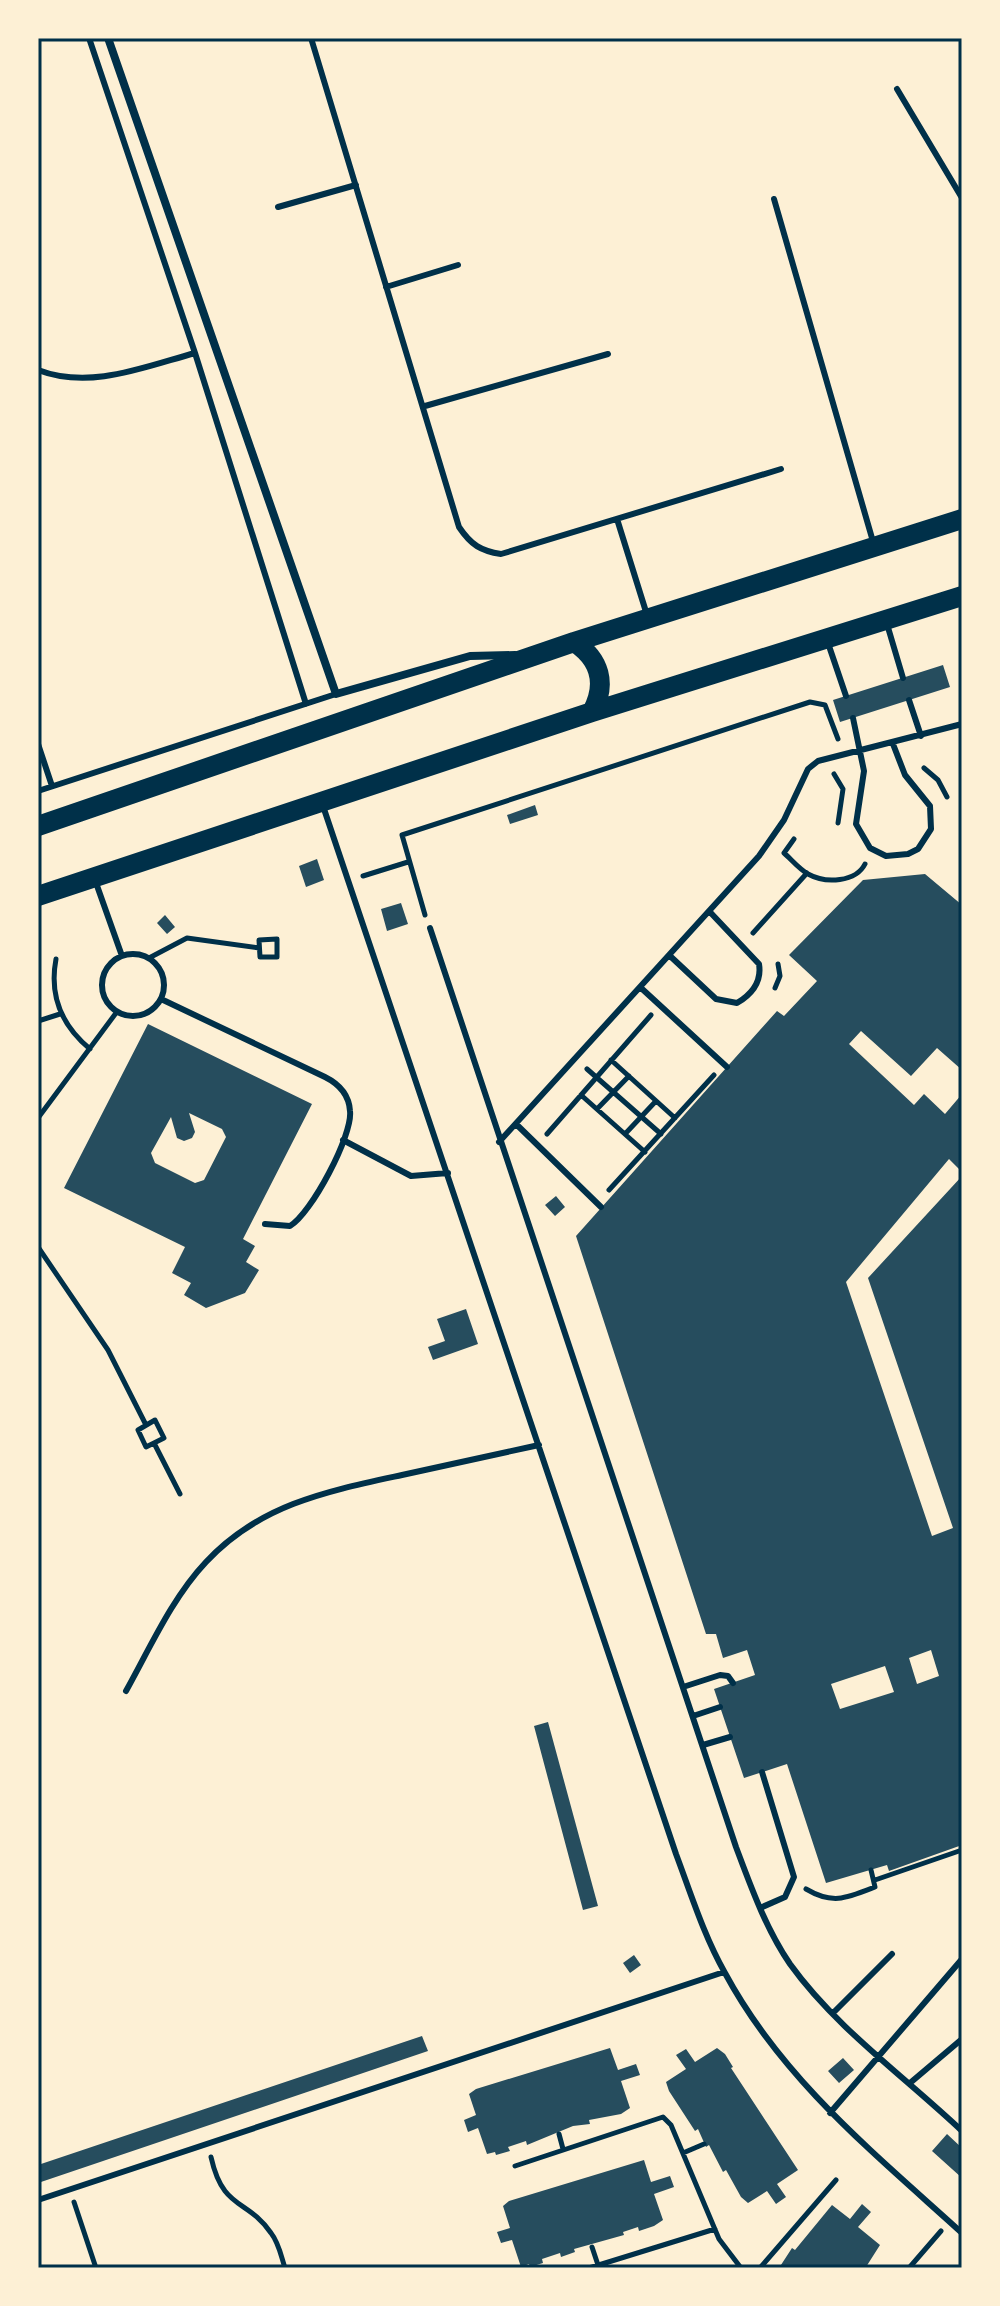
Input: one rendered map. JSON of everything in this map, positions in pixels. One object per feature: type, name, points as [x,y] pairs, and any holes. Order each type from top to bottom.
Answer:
[{"type":"main road","points":[[38,826],[574,642],[962,519]]},
{"type":"main road","points":[[38,896],[320,800],[826,636],[962,596]]},
{"type":"main road","points":[[574,642],[590,655],[599,673],[600,693],[592,712]]},
{"type":"street","points":[[108,38],[336,694],[470,656],[533,657]]},
{"type":"lane","points":[[89,38],[195,353],[306,704]]},
{"type":"lane","points":[[311,38],[425,406],[459,527],[469,542],[484,551],[501,554],[781,469]]},
{"type":"lane","points":[[897,89],[962,198]]},
{"type":"lane","points":[[278,207],[356,185]]},
{"type":"lane","points":[[774,199],[874,545]]},
{"type":"lane","points":[[386,287],[458,265]]},
{"type":"lane","points":[[38,370],[56,377],[83,379],[195,353]]},
{"type":"lane","points":[[425,406],[608,354]]},
{"type":"lane","points":[[617,519],[648,618]]},
{"type":"lane","points":[[886,619],[903,678]]},
{"type":"lane","points":[[826,636],[846,696]]},
{"type":"lane","points":[[38,791],[336,694]]},
{"type":"lane","points":[[909,700],[921,736]]},
{"type":"lane","points":[[853,718],[863,751],[863,783],[856,810],[861,837],[882,854],[908,854],[926,840],[933,818],[926,798],[905,775],[893,744]]},
{"type":"lane","points":[[499,1142],[772,838],[808,769],[818,761],[962,724]]},
{"type":"lane","points":[[39,748],[52,786]]},
{"type":"lane","points":[[320,800],[350,881],[676,1854],[724,1972],[758,2028],[830,2113],[962,2233]]},
{"type":"lane","points":[[94,877],[122,956]]},
{"type":"lane","points":[[669,955],[716,999],[737,1003],[746,997],[759,982],[759,964],[709,911]]},
{"type":"lane","points":[[430,928],[499,1142],[760,1908],[790,1964],[833,2013],[962,2131]]},
{"type":"lane","points":[[122,956],[149,958],[161,972],[164,990],[161,999],[151,1010],[138,1017],[116,1013],[102,994],[104,971],[122,956]]},
{"type":"lane","points":[[640,987],[727,1067]]},
{"type":"lane","points":[[161,999],[333,1081],[346,1095],[351,1112],[343,1140],[302,1219],[278,1227],[265,1224]]},
{"type":"lane","points":[[516,1124],[601,1207]]},
{"type":"lane","points":[[343,1140],[411,1176],[448,1173]]},
{"type":"lane","points":[[126,1691],[187,1586],[204,1564],[246,1526],[272,1510],[330,1490],[539,1445]]},
{"type":"lane","points":[[683,1687],[720,1675],[728,1676],[733,1683]]},
{"type":"lane","points":[[693,1716],[720,1707]]},
{"type":"lane","points":[[703,1745],[730,1737]]},
{"type":"lane","points":[[760,1908],[785,1897],[794,1877],[762,1772]]},
{"type":"lane","points":[[833,2013],[892,1954]]},
{"type":"lane","points":[[830,2113],[962,1959]]},
{"type":"lane","points":[[38,2200],[724,1972]]},
{"type":"lane","points":[[910,2083],[962,2039]]},
{"type":"path","points":[[430,928],[402,835],[810,702],[825,705],[843,754]]},
{"type":"path","points":[[823,775],[835,774],[842,783],[837,817],[839,831]]},
{"type":"path","points":[[797,834],[784,853],[807,873],[828,878],[856,877],[865,864],[853,856]]},
{"type":"path","points":[[350,881],[408,862]]},
{"type":"path","points":[[753,933],[807,873]]},
{"type":"path","points":[[718,900],[760,940]]},
{"type":"path","points":[[149,958],[187,938],[259,948]]},
{"type":"path","points":[[277,939],[277,957],[260,957],[259,948],[259,940],[277,939]]},
{"type":"path","points":[[770,994],[780,976],[774,956]]},
{"type":"path","points":[[56,959],[53,987],[60,1014],[68,1028],[90,1049]]},
{"type":"path","points":[[632,997],[662,1024]]},
{"type":"path","points":[[38,1118],[116,1013]]},
{"type":"path","points":[[38,1021],[60,1014]]},
{"type":"path","points":[[546,1135],[652,1014]]},
{"type":"path","points":[[575,1059],[661,1134]]},
{"type":"path","points":[[611,1060],[675,1118]]},
{"type":"path","points":[[600,1182],[610,1191],[717,1071],[706,1062]]},
{"type":"path","points":[[597,1109],[629,1076]]},
{"type":"path","points":[[581,1095],[645,1152]]},
{"type":"path","points":[[625,1134],[656,1101]]},
{"type":"path","points":[[525,1115],[557,1144]]},
{"type":"path","points":[[38,1247],[108,1350],[146,1425]]},
{"type":"path","points":[[155,1420],[164,1438],[154,1443],[146,1447],[138,1430],[155,1420]]},
{"type":"path","points":[[154,1443],[180,1494]]},
{"type":"path","points":[[875,1880],[962,1850]]},
{"type":"path","points":[[818,1896],[836,1899],[873,1888],[875,1880],[871,1870]]},
{"type":"path","points":[[515,2166],[663,2117],[683,2153],[715,2229],[741,2268]]},
{"type":"path","points":[[559,2134],[563,2149]]},
{"type":"path","points":[[209,2144],[220,2187],[227,2197],[272,2233],[285,2268]]},
{"type":"path","points":[[683,2153],[704,2144]]},
{"type":"path","points":[[760,2268],[836,2180]]},
{"type":"path","points":[[70,2190],[96,2268]]},
{"type":"path","points":[[909,2268],[949,2221]]},
{"type":"path","points":[[589,2268],[715,2229]]},
{"type":"path","points":[[592,2247],[598,2265]]},
{"type":"building","points":[[943,665],[950,687],[840,722],[833,700]]},
{"type":"building","points":[[535,805],[538,815],[510,824],[507,815]]},
{"type":"building","points":[[317,859],[324,880],[306,887],[299,866]]},
{"type":"building","points":[[925,874],[962,905],[962,1070],[937,1048],[911,1076],[861,1031],[849,1044],[914,1105],[924,1094],[945,1114],[962,1094],[962,1172],[949,1159],[846,1282],[932,1536],[953,1528],[868,1278],[962,1176],[962,1845],[889,1871],[887,1865],[826,1883],[787,1764],[744,1778],[714,1689],[755,1675],[747,1650],[723,1658],[716,1634],[706,1634],[576,1236],[777,1011],[784,1016],[817,981],[789,955],[863,880]],"holes":[[[931,1650],[939,1676],[917,1684],[909,1658]],[[885,1666],[894,1692],[840,1709],[831,1684]]]},
{"type":"building","points":[[401,903],[408,924],[387,931],[381,909]]},
{"type":"building","points":[[165,915],[175,927],[167,934],[157,923]]},
{"type":"building","points":[[148,1024],[312,1104],[243,1239],[255,1246],[246,1262],[259,1270],[245,1293],[206,1308],[184,1295],[191,1283],[172,1273],[185,1247],[64,1188]],"holes":[[[189,1113],[222,1129],[226,1137],[204,1180],[195,1183],[155,1163],[151,1153],[171,1117],[177,1138],[184,1141],[192,1138],[195,1132]]]},
{"type":"building","points":[[556,1196],[565,1207],[555,1216],[545,1205]]},
{"type":"building","points":[[466,1309],[478,1344],[433,1360],[428,1347],[445,1341],[437,1319]]},
{"type":"building","points":[[548,1722],[598,1906],[583,1910],[534,1726]]},
{"type":"building","points":[[634,1955],[641,1965],[630,1973],[623,1963]]},
{"type":"building","points":[[422,2036],[428,2051],[38,2183],[38,2165]]},
{"type":"building","points":[[610,2048],[618,2070],[636,2064],[640,2075],[621,2081],[630,2108],[621,2114],[589,2120],[590,2124],[573,2126],[527,2145],[526,2141],[496,2155],[495,2152],[487,2154],[478,2128],[468,2132],[464,2120],[476,2115],[469,2094],[476,2089]]},
{"type":"building","points":[[717,2048],[725,2054],[798,2170],[777,2184],[786,2197],[776,2204],[767,2191],[748,2203],[741,2197],[726,2170],[723,2172],[709,2145],[706,2147],[698,2129],[695,2131],[669,2091],[666,2082],[686,2069],[676,2055],[686,2049],[695,2062]]},
{"type":"building","points":[[843,2058],[854,2070],[839,2083],[828,2071]]},
{"type":"building","points":[[947,2134],[962,2148],[962,2178],[932,2151]]},
{"type":"building","points":[[644,2160],[651,2182],[670,2176],[674,2187],[654,2194],[663,2220],[654,2226],[639,2231],[638,2227],[623,2232],[624,2235],[574,2249],[575,2252],[561,2257],[560,2253],[542,2259],[543,2263],[530,2267],[529,2264],[521,2267],[512,2240],[501,2243],[497,2232],[510,2228],[503,2206],[509,2201]]},
{"type":"building","points":[[862,2204],[871,2212],[858,2227],[880,2245],[866,2267],[779,2268],[792,2248],[795,2250],[832,2205],[850,2219]]}]
